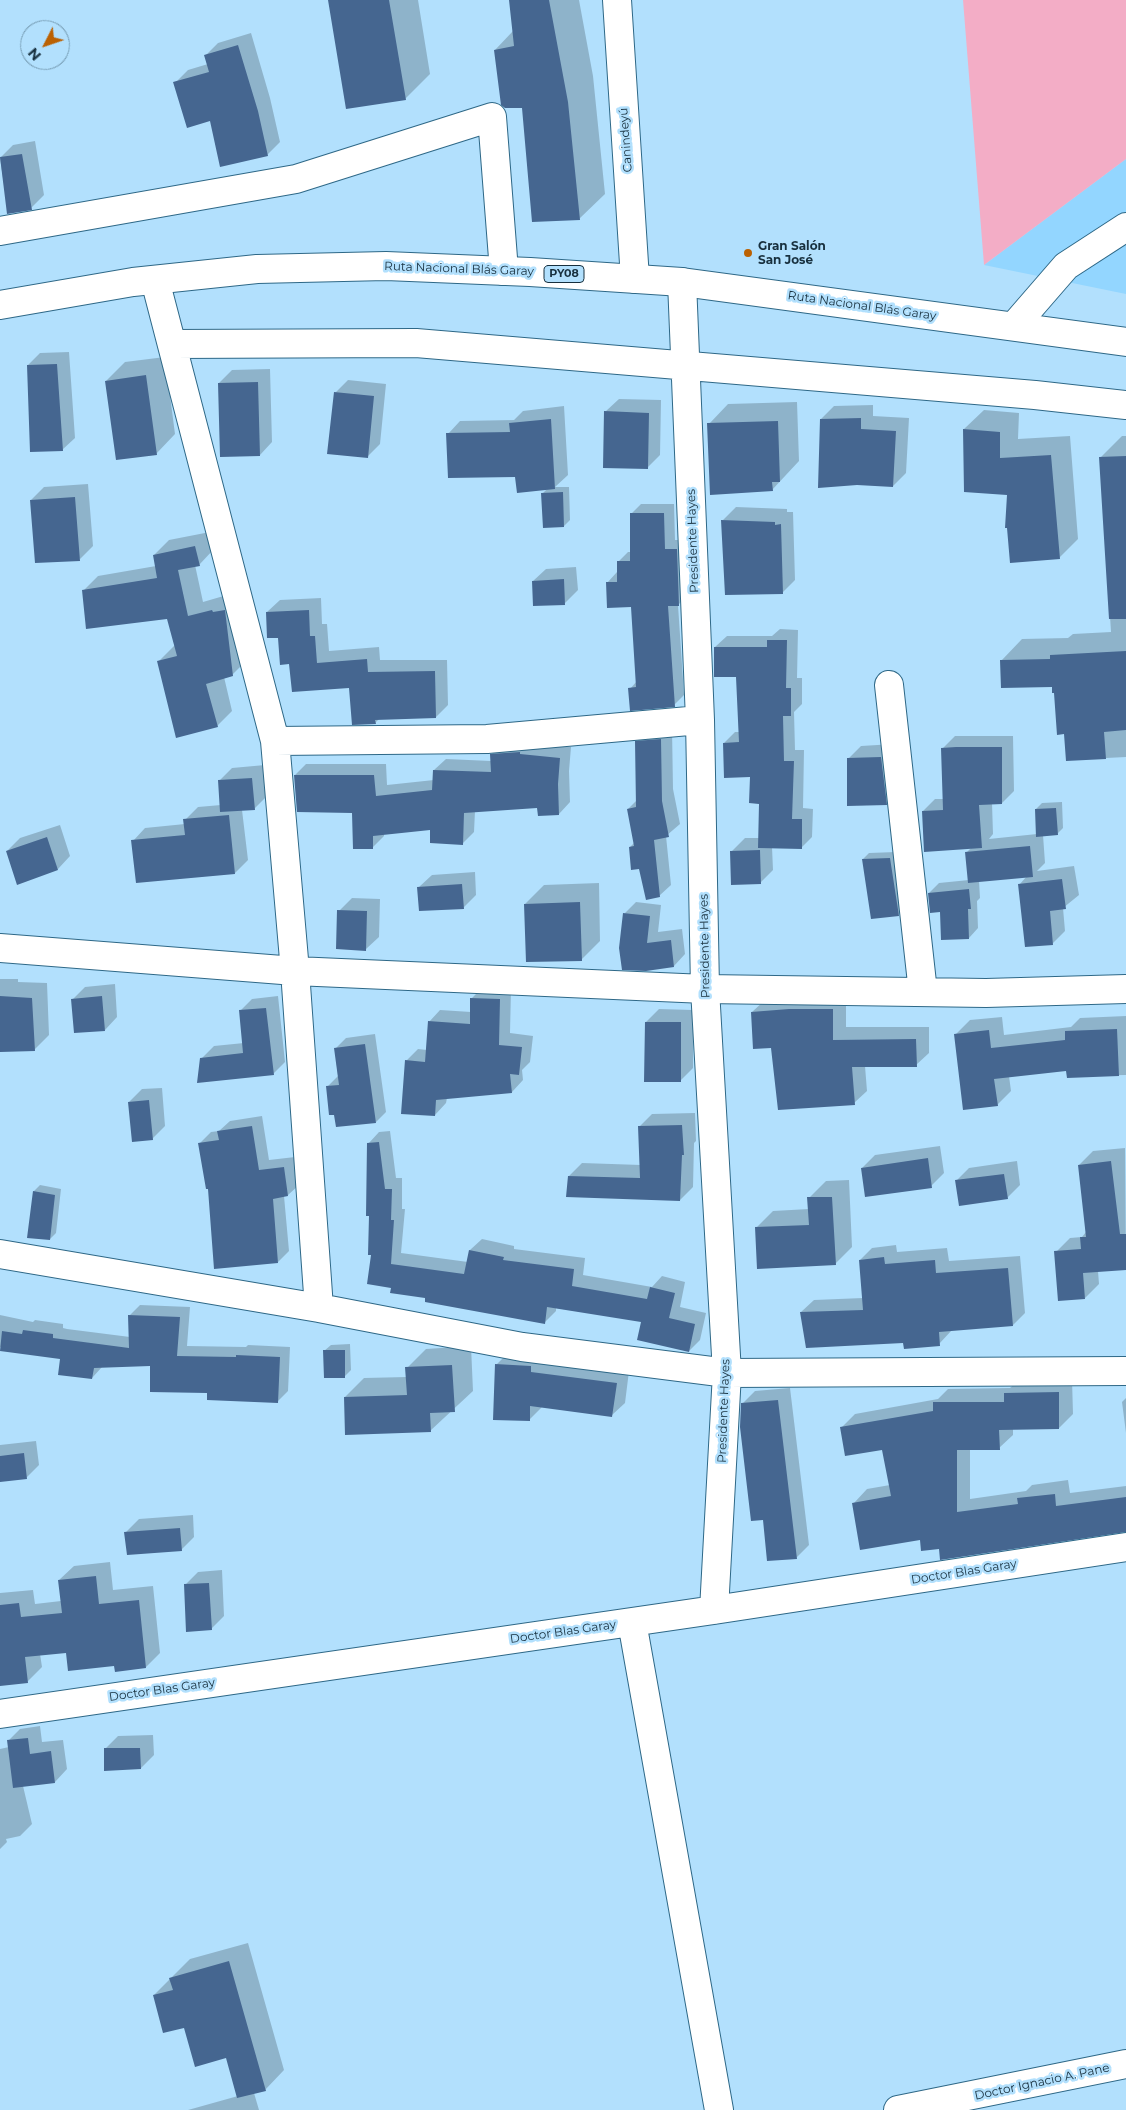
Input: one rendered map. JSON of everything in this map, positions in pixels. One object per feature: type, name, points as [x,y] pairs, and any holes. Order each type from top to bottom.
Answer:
[{"type":"main road","name":"Canindeyú","points":[[618,0],[635,279]]},
{"type":"main road","points":[[0,231],[296,179],[492,117],[504,271]]},
{"type":"main road","points":[[1014,326],[1066,266],[1126,227]]},
{"type":"main road","name":"Ruta Nacional Blás Garay","points":[[0,305],[155,280],[257,269],[386,266],[682,282],[1126,342]]},
{"type":"main road","points":[[155,280],[275,741],[295,971],[319,1308]]},
{"type":"main road","name":"Presidente Hayes","points":[[682,282],[700,720],[705,989],[727,1373],[714,1610]]},
{"type":"main road","points":[[172,344],[416,343],[1035,395],[1126,405]]},
{"type":"main road","points":[[889,685],[923,992]]},
{"type":"main road","points":[[275,741],[487,740],[700,720]]},
{"type":"main road","points":[[0,948],[295,971],[705,989],[986,993],[1126,989]]},
{"type":"main road","points":[[0,1254],[319,1308],[522,1347],[727,1373],[1126,1371]]},
{"type":"main road","name":"Doctor Blas Garay","points":[[0,1714],[714,1610],[1126,1547]]},
{"type":"main road","points":[[632,1622],[719,2110]]},
{"type":"main road","name":"Doctor Ignacio A. Pane","points":[[898,2110],[1126,2064]]},
{"type":"shaded area","points":[[963,0],[1126,0],[1126,159],[984,265]]},
{"type":"shaded area","points":[[1126,159],[1126,294],[984,265]]},
{"type":"building","points":[[328,0],[389,0],[406,100],[346,109]]},
{"type":"building","points":[[509,0],[549,0],[568,102],[580,220],[532,222],[522,108],[505,108],[501,105],[494,50],[514,46]]},
{"type":"building","points":[[238,45],[258,111],[268,156],[220,167],[210,121],[187,128],[173,82],[209,72],[204,55]]},
{"type":"building","points":[[22,154],[32,210],[7,214],[0,157]]},
{"type":"building","points":[[57,364],[63,451],[30,452],[27,365]]},
{"type":"building","points":[[146,375],[157,455],[116,460],[105,381]]},
{"type":"building","points":[[258,382],[260,456],[220,457],[218,383]]},
{"type":"building","points":[[334,392],[374,396],[368,458],[327,454]]},
{"type":"building","points":[[604,411],[649,413],[648,469],[603,468]]},
{"type":"building","points":[[861,418],[861,429],[896,431],[893,487],[857,485],[818,488],[820,419]]},
{"type":"building","points":[[551,419],[555,489],[517,493],[515,477],[448,478],[446,433],[510,432],[509,423]]},
{"type":"building","points":[[778,421],[780,482],[772,482],[773,491],[710,495],[707,423]]},
{"type":"building","points":[[963,429],[1000,432],[1000,458],[1051,455],[1060,559],[1010,563],[1007,528],[1005,528],[1007,495],[964,492]]},
{"type":"building","points":[[1126,456],[1126,619],[1109,619],[1099,457]]},
{"type":"building","points":[[563,492],[564,527],[543,528],[541,493]]},
{"type":"building","points":[[75,497],[80,561],[35,563],[30,500]]},
{"type":"building","points":[[630,513],[664,513],[665,549],[677,549],[679,606],[668,606],[675,707],[630,711],[628,688],[636,687],[631,607],[607,608],[606,582],[617,582],[617,561],[630,561]]},
{"type":"building","points":[[721,520],[775,522],[775,525],[781,524],[783,594],[725,595]]},
{"type":"building","points":[[195,546],[200,566],[178,570],[188,616],[212,610],[213,612],[225,610],[233,676],[206,684],[218,727],[176,738],[157,661],[177,656],[167,619],[86,629],[82,590],[157,578],[153,555]]},
{"type":"building","points":[[564,579],[565,605],[533,606],[532,581]]},
{"type":"building","points":[[309,610],[310,636],[315,636],[317,663],[367,659],[368,672],[435,671],[436,718],[375,720],[376,724],[352,725],[349,688],[292,692],[289,664],[280,665],[278,638],[267,638],[266,612]]},
{"type":"building","points":[[767,640],[787,640],[786,688],[791,688],[791,716],[783,716],[784,761],[794,761],[792,819],[802,819],[802,849],[758,848],[759,804],[749,803],[750,777],[724,778],[723,743],[739,742],[736,677],[714,677],[714,647],[767,647]]},
{"type":"building","points":[[1126,651],[1126,730],[1104,732],[1106,759],[1066,761],[1064,734],[1057,735],[1052,687],[1001,688],[1000,660],[1050,659],[1050,655]]},
{"type":"building","points":[[661,739],[662,801],[669,837],[654,840],[660,897],[646,900],[639,869],[631,870],[629,847],[634,846],[627,809],[636,807],[635,741]]},
{"type":"building","points":[[1002,747],[1002,804],[979,805],[982,848],[924,852],[922,811],[943,810],[941,748]]},
{"type":"building","points":[[520,752],[520,754],[560,758],[558,784],[559,815],[538,816],[537,808],[464,813],[463,845],[430,843],[430,830],[373,836],[373,849],[353,849],[352,813],[297,812],[294,775],[374,775],[376,796],[432,790],[433,770],[491,772],[490,754]]},
{"type":"building","points":[[881,757],[887,805],[847,806],[847,758]]},
{"type":"building","points":[[252,778],[255,810],[220,812],[218,780]]},
{"type":"building","points":[[1056,808],[1058,835],[1036,837],[1035,809]]},
{"type":"building","points":[[229,815],[235,874],[136,883],[131,840],[185,835],[183,819]]},
{"type":"building","points":[[47,837],[58,870],[17,885],[6,851]]},
{"type":"building","points":[[1030,846],[1033,877],[968,883],[965,852]]},
{"type":"building","points":[[760,850],[761,884],[731,885],[730,851]]},
{"type":"building","points":[[890,858],[899,916],[871,919],[862,859]]},
{"type":"building","points":[[1062,879],[1066,909],[1050,911],[1053,945],[1025,947],[1018,884]]},
{"type":"building","points":[[462,884],[464,909],[419,911],[417,887]]},
{"type":"building","points":[[969,889],[971,909],[968,909],[969,939],[941,940],[940,912],[930,913],[928,893]]},
{"type":"building","points":[[580,902],[582,961],[526,962],[524,904]]},
{"type":"building","points":[[337,910],[367,911],[366,951],[336,949]]},
{"type":"building","points":[[623,913],[650,916],[647,943],[671,940],[674,967],[646,971],[622,970],[619,948]]},
{"type":"building","points":[[0,996],[32,998],[35,1051],[0,1052]]},
{"type":"building","points":[[102,996],[105,1031],[74,1033],[71,999]]},
{"type":"building","points":[[470,998],[500,999],[499,1045],[522,1047],[519,1075],[510,1074],[512,1093],[436,1100],[435,1116],[401,1114],[405,1060],[425,1062],[428,1021],[470,1024]]},
{"type":"building","points":[[266,1008],[274,1075],[197,1083],[200,1058],[243,1053],[239,1010]]},
{"type":"building","points":[[789,1009],[833,1009],[833,1040],[916,1039],[917,1067],[852,1067],[855,1105],[778,1110],[771,1048],[753,1049],[751,1012]]},
{"type":"building","points":[[645,1022],[681,1022],[681,1082],[644,1082]]},
{"type":"building","points":[[1117,1029],[1119,1076],[1067,1078],[1066,1071],[994,1079],[998,1106],[963,1110],[954,1034],[989,1030],[991,1048],[1065,1040],[1065,1031]]},
{"type":"building","points":[[365,1044],[376,1123],[336,1127],[334,1115],[329,1115],[326,1086],[339,1085],[334,1048]]},
{"type":"building","points":[[149,1100],[153,1140],[132,1142],[128,1102]]},
{"type":"building","points":[[682,1125],[684,1155],[682,1155],[680,1201],[566,1197],[568,1176],[640,1178],[638,1126]]},
{"type":"building","points":[[252,1126],[259,1170],[284,1167],[288,1196],[273,1199],[278,1263],[214,1269],[208,1189],[206,1189],[198,1143],[219,1140],[217,1131]]},
{"type":"building","points":[[379,1142],[385,1189],[392,1189],[391,1220],[394,1220],[391,1264],[464,1274],[469,1250],[504,1257],[503,1260],[574,1269],[572,1286],[647,1299],[650,1287],[675,1293],[669,1318],[695,1324],[689,1352],[637,1340],[641,1322],[547,1307],[545,1324],[425,1302],[425,1298],[390,1293],[391,1288],[367,1284],[371,1255],[368,1255],[369,1216],[366,1216],[367,1143]]},
{"type":"building","points":[[928,1158],[932,1188],[865,1197],[861,1168]]},
{"type":"building","points":[[1111,1161],[1120,1234],[1126,1234],[1126,1270],[1083,1273],[1085,1299],[1058,1301],[1054,1251],[1081,1249],[1080,1237],[1086,1237],[1078,1165]]},
{"type":"building","points":[[1004,1174],[1008,1199],[959,1206],[955,1180]]},
{"type":"building","points":[[33,1191],[55,1195],[50,1240],[27,1238]]},
{"type":"building","points":[[807,1197],[832,1197],[836,1265],[757,1269],[755,1227],[809,1225]]},
{"type":"building","points":[[884,1257],[885,1264],[935,1260],[936,1273],[1008,1268],[1013,1326],[939,1332],[940,1346],[904,1349],[903,1343],[806,1348],[800,1312],[863,1310],[859,1260]]},
{"type":"building","points":[[128,1315],[180,1317],[177,1356],[236,1357],[236,1355],[280,1357],[278,1403],[207,1400],[207,1393],[150,1392],[150,1366],[94,1368],[92,1379],[58,1375],[60,1359],[0,1351],[2,1331],[22,1334],[23,1330],[53,1334],[53,1338],[129,1348]]},
{"type":"building","points":[[323,1350],[345,1350],[345,1378],[324,1378]]},
{"type":"building","points":[[495,1364],[531,1366],[531,1372],[617,1383],[612,1417],[530,1406],[530,1421],[493,1420]]},
{"type":"building","points":[[452,1365],[455,1412],[430,1413],[431,1432],[345,1435],[344,1397],[407,1395],[405,1367]]},
{"type":"building","points":[[1059,1392],[1059,1429],[999,1430],[1000,1450],[957,1450],[957,1512],[1018,1504],[1017,1498],[1055,1494],[1056,1506],[1126,1497],[1126,1532],[940,1560],[939,1549],[921,1551],[920,1540],[860,1550],[852,1503],[891,1496],[882,1450],[845,1456],[840,1427],[933,1411],[933,1402],[1004,1402],[1004,1393]]},
{"type":"building","points":[[778,1400],[797,1559],[767,1561],[763,1520],[751,1521],[740,1427],[741,1403]]},
{"type":"building","points":[[24,1453],[27,1479],[0,1482],[0,1456]]},
{"type":"building","points":[[180,1528],[182,1551],[127,1555],[124,1532]]},
{"type":"building","points":[[96,1576],[99,1604],[139,1600],[146,1668],[115,1672],[114,1666],[68,1671],[66,1653],[25,1657],[28,1683],[0,1686],[0,1605],[19,1603],[21,1617],[62,1613],[58,1580]]},
{"type":"building","points":[[209,1583],[212,1630],[186,1632],[184,1584]]},
{"type":"building","points":[[28,1738],[30,1754],[51,1751],[55,1783],[13,1788],[7,1740]]},
{"type":"building","points":[[104,1748],[140,1748],[141,1769],[104,1771]]},
{"type":"building","points":[[229,1961],[266,2091],[237,2098],[226,2058],[195,2067],[184,2028],[163,2033],[153,1995],[173,1990],[169,1978]]},
{"type":"place","name":"Gran Salón San José","points":[[748,253]]}]
